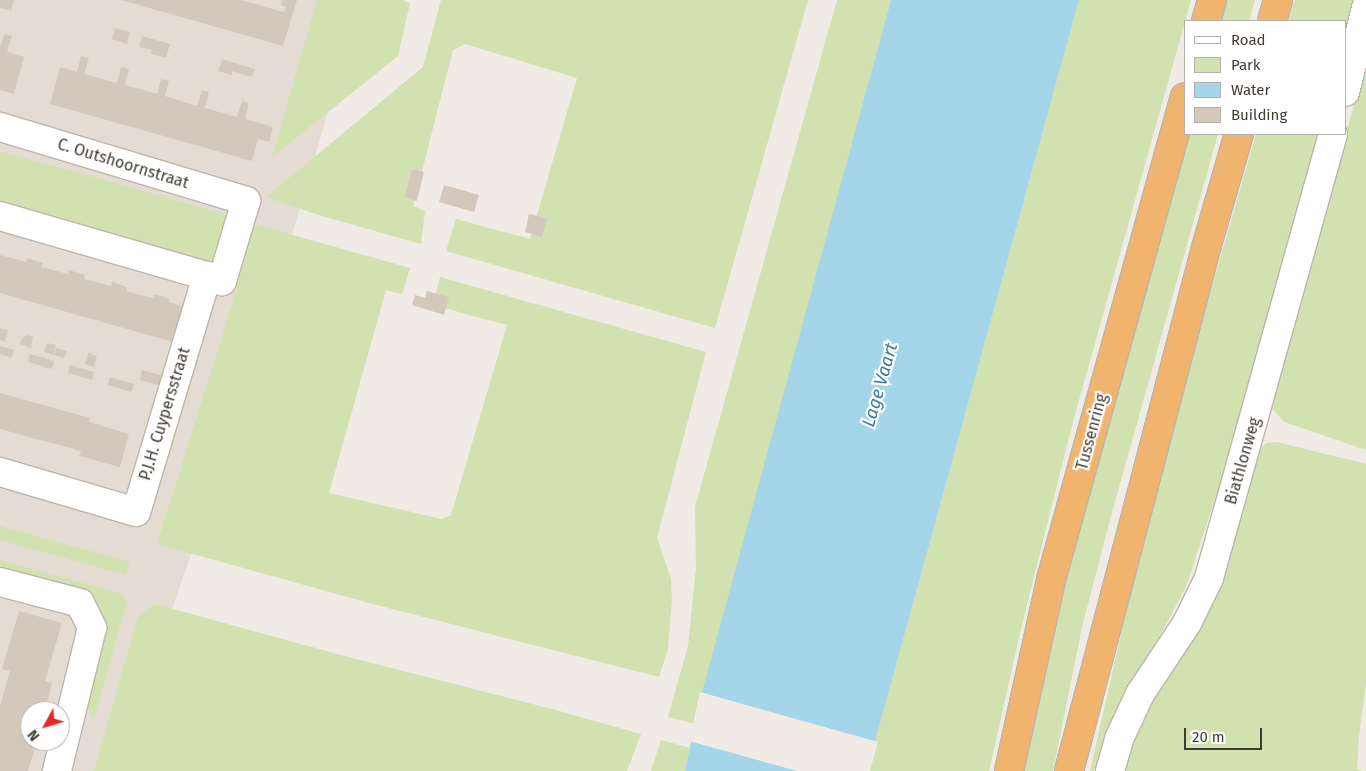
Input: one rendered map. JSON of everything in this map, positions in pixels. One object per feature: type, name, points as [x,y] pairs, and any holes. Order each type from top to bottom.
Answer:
[{"type":"highway","points":[[1206,20],[1212,0]]},
{"type":"highway","points":[[1272,20],[1278,0]]},
{"type":"highway","name":"Tussenring","points":[[1009,771],[1052,576],[1184,101]]},
{"type":"highway","points":[[1069,771],[1204,258],[1239,135]]},
{"type":"street","points":[[1346,88],[1365,19]]},
{"type":"street","name":"C. Outshoornstraat","points":[[0,127],[246,201],[222,281],[207,276]]},
{"type":"street","name":"Biathlonweg","points":[[1110,771],[1119,739],[1140,694],[1187,623],[1208,578],[1333,135]]},
{"type":"street","points":[[0,216],[207,276]]},
{"type":"street","name":"P.J.H. Cuypersstraat","points":[[0,472],[136,512],[207,276]]},
{"type":"street","points":[[0,582],[80,603],[92,628],[57,771]]},
{"type":"shaded area","points":[[0,0],[361,0],[243,401],[117,771],[0,771]]},
{"type":"green space","points":[[317,0],[403,0],[410,3],[398,56],[272,157]]},
{"type":"green space","points":[[441,0],[808,0],[715,328],[446,251],[456,219],[530,239],[577,78],[465,44],[453,50],[413,206],[425,211],[421,244],[315,214],[266,197],[423,67]]},
{"type":"green space","points":[[837,0],[891,0],[695,724],[668,717],[688,646],[696,568],[695,507]]},
{"type":"green space","points":[[1079,0],[1191,0],[1071,429],[1021,629],[989,771],[867,771]]},
{"type":"green space","points":[[1226,0],[1255,0],[1249,20],[1220,20]]},
{"type":"green space","points":[[1295,0],[1360,0],[1346,52],[1346,20],[1288,20]]},
{"type":"green space","points":[[1366,62],[1366,450],[1284,422],[1270,406]]},
{"type":"green space","points":[[1188,135],[1218,135],[1111,516],[1082,627],[1053,771],[1023,771],[1076,534]]},
{"type":"green space","points":[[1256,135],[1323,135],[1256,374],[1186,587],[1161,634],[1131,680],[1109,724],[1105,742],[1094,771],[1090,771],[1155,485]]},
{"type":"green space","points":[[0,151],[232,216],[217,264],[0,203]]},
{"type":"green space","points":[[254,224],[410,268],[402,294],[386,290],[329,493],[442,519],[451,515],[507,325],[433,305],[440,277],[706,352],[657,538],[671,579],[672,600],[668,649],[659,677],[369,603],[157,544],[235,295]]},
{"type":"green space","points":[[1277,442],[1366,464],[1366,683],[1357,769],[1362,771],[1116,771],[1257,452],[1266,443]]},
{"type":"green space","points":[[0,526],[130,562],[126,575],[0,540]]},
{"type":"green space","points":[[0,560],[122,594],[127,601],[94,720],[86,704],[100,603],[0,574]]},
{"type":"green space","points":[[155,604],[641,734],[627,771],[94,771],[138,617]]},
{"type":"green space","points":[[661,740],[690,748],[685,771],[651,771]]},
{"type":"water","name":"Lage Vaart","points":[[891,0],[1079,0],[867,771],[685,771],[701,696]]},
{"type":"pier","points":[[700,692],[878,742],[870,771],[797,771],[689,741]]},
{"type":"building","points":[[0,0],[14,0],[11,11],[0,8]]},
{"type":"building","points":[[121,0],[241,0],[284,12],[286,7],[281,5],[282,0],[297,0],[283,46]]},
{"type":"building","points":[[115,28],[130,32],[127,44],[112,39]]},
{"type":"building","points":[[4,34],[12,36],[7,52],[24,57],[14,94],[0,90],[0,48]]},
{"type":"building","points":[[142,36],[170,44],[166,58],[151,54],[152,50],[139,47]]},
{"type":"building","points":[[81,56],[89,58],[84,74],[117,83],[121,67],[129,69],[125,85],[157,94],[161,79],[166,80],[169,81],[165,96],[197,106],[202,90],[209,92],[205,108],[237,117],[242,101],[249,103],[245,119],[273,127],[269,142],[258,139],[252,161],[50,104],[60,67],[77,72]]},
{"type":"building","points":[[222,59],[255,69],[252,77],[232,71],[232,75],[218,71]]},
{"type":"building","points":[[412,169],[424,172],[417,201],[405,197]]},
{"type":"building","points":[[444,185],[479,195],[474,212],[439,202]]},
{"type":"building","points":[[529,214],[547,218],[542,237],[525,232]]},
{"type":"building","points":[[0,255],[26,262],[27,258],[43,263],[41,267],[68,274],[69,270],[85,275],[84,279],[111,286],[112,282],[127,287],[126,291],[153,298],[154,294],[170,299],[169,302],[183,307],[173,342],[0,293]]},
{"type":"building","points":[[427,291],[449,297],[444,315],[412,305],[415,295],[425,298]]},
{"type":"building","points":[[0,328],[8,330],[5,342],[0,340]]},
{"type":"building","points":[[27,335],[33,337],[31,348],[20,344],[22,338]]},
{"type":"building","points":[[47,343],[56,345],[53,355],[44,352]]},
{"type":"building","points":[[0,346],[14,350],[12,358],[0,354]]},
{"type":"building","points":[[56,348],[67,351],[64,358],[54,355]]},
{"type":"building","points":[[88,353],[97,356],[94,367],[85,364]]},
{"type":"building","points":[[30,354],[54,361],[52,369],[28,362]]},
{"type":"building","points":[[70,365],[94,372],[92,380],[68,373]]},
{"type":"building","points":[[142,370],[164,376],[161,386],[140,380]]},
{"type":"building","points":[[110,377],[134,384],[132,392],[108,385]]},
{"type":"building","points":[[0,393],[90,418],[89,422],[129,434],[120,467],[79,456],[81,451],[0,429]]},
{"type":"building","points":[[19,611],[62,623],[45,681],[52,683],[48,701],[20,701],[20,751],[34,751],[28,771],[0,771],[0,706],[10,671],[2,669]]}]
